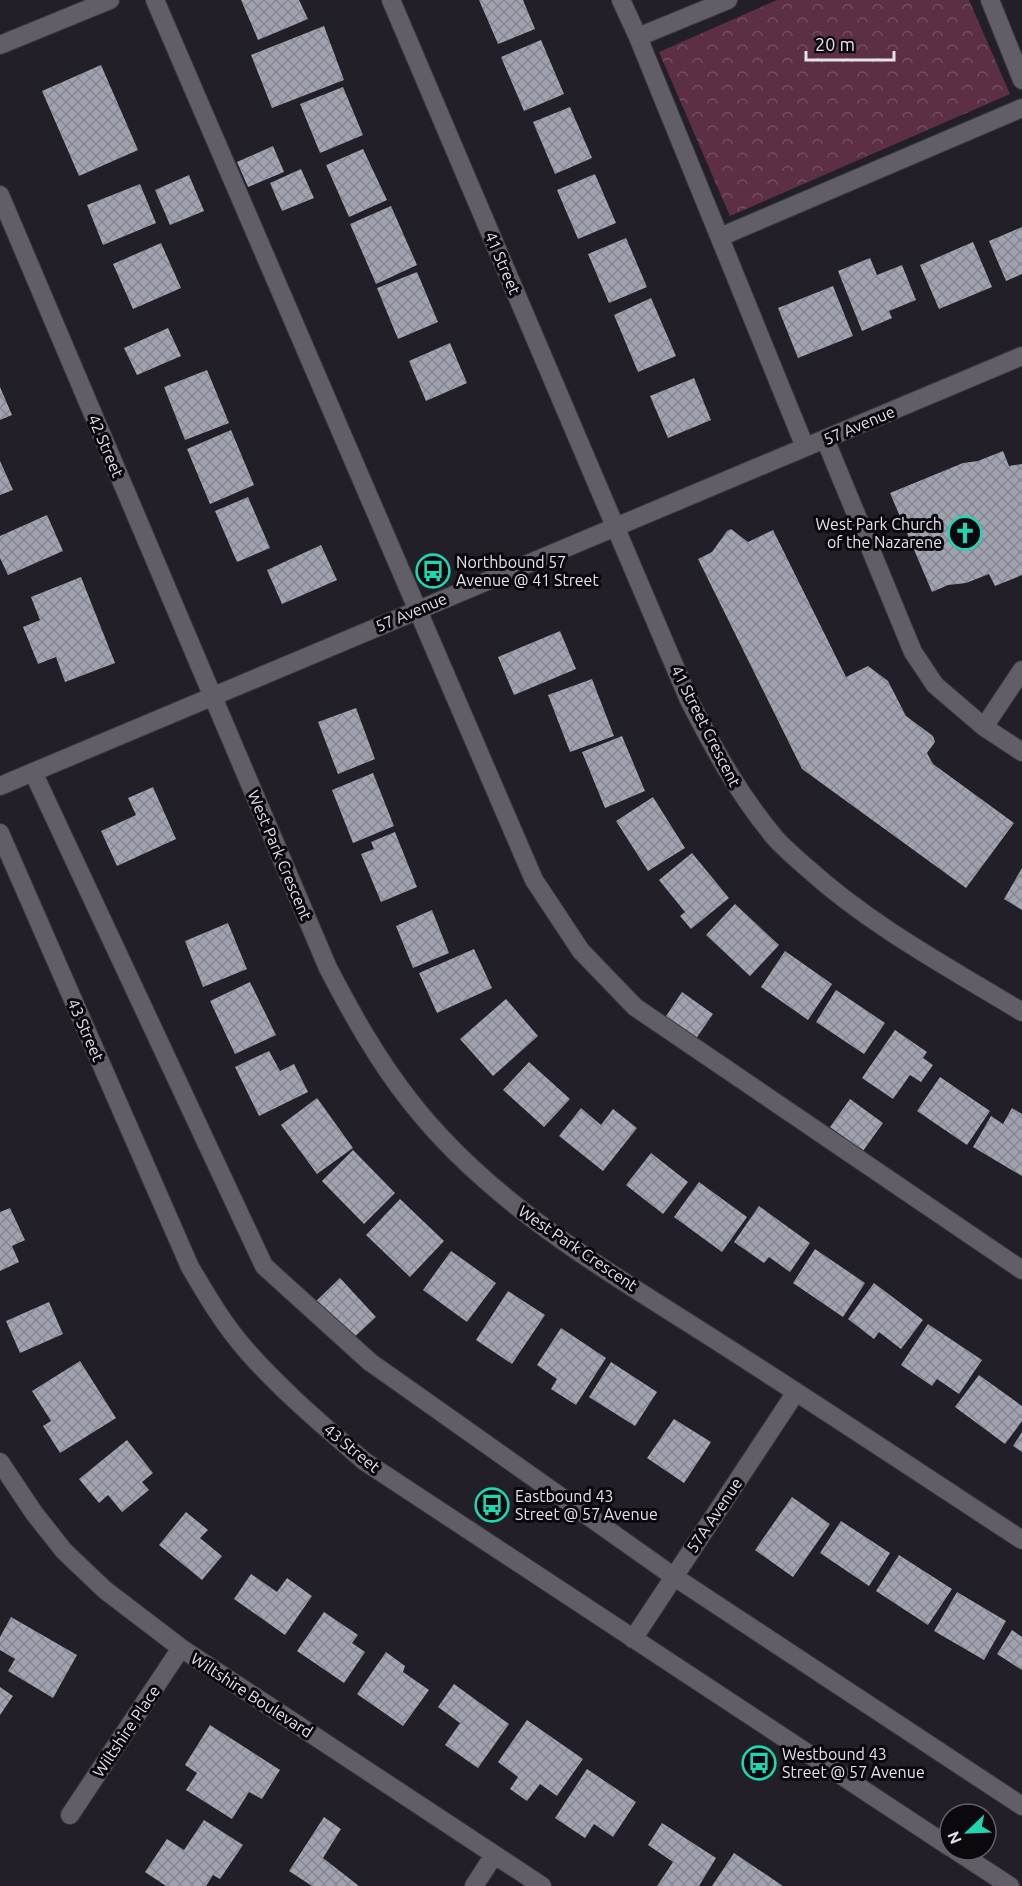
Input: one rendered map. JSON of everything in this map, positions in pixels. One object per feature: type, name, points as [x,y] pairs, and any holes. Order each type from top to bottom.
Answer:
[{"type":"street","points":[[0,45],[110,0]]},
{"type":"street","points":[[155,0],[534,880],[581,951],[635,1007],[1022,1270]]},
{"type":"street","name":"41 Street","points":[[391,0],[615,527]]},
{"type":"street","points":[[621,0],[805,447]]},
{"type":"street","points":[[638,37],[728,0]]},
{"type":"street","points":[[990,0],[1022,80]]},
{"type":"street","points":[[720,237],[1022,108]]},
{"type":"street","name":"42 Street","points":[[0,195],[213,696]]},
{"type":"street","name":"57 Avenue","points":[[0,786],[1022,356]]},
{"type":"street","points":[[825,439],[913,652],[935,685],[984,727],[1022,752]]},
{"type":"street","name":"41 Street Crescent","points":[[615,527],[689,700],[713,747],[741,795],[778,841],[827,886],[876,923],[1022,1012]]},
{"type":"street","points":[[984,727],[1022,670]]},
{"type":"street","name":"West Park Crescent","points":[[213,696],[328,968],[353,1016],[384,1066],[411,1102],[447,1143],[478,1174],[544,1228],[1022,1540]]},
{"type":"street","points":[[33,772],[264,1266],[370,1362],[673,1576],[1022,1806]]},
{"type":"street","name":"43 Street","points":[[0,833],[190,1267],[217,1312],[247,1351],[297,1402],[364,1461],[938,1839]]},
{"type":"street","name":"57A Avenue","points":[[633,1639],[796,1392]]},
{"type":"street","name":"Wiltshire Boulevard","points":[[0,1462],[34,1513],[64,1551],[105,1590],[181,1648],[542,1886]]},
{"type":"street","name":"Wiltshire Place","points":[[70,1815],[181,1648]]},
{"type":"street","points":[[474,1886],[494,1855]]},
{"type":"street","points":[[973,1862],[1010,1886]]},
{"type":"green space","points":[[777,0],[969,0],[1010,94],[730,216],[659,52]]},
{"type":"building","points":[[241,0],[299,0],[308,19],[258,40]]},
{"type":"building","points":[[479,0],[523,0],[535,29],[498,44]]},
{"type":"building","points":[[324,26],[344,80],[272,108],[251,55]]},
{"type":"building","points":[[541,40],[564,94],[524,111],[501,57]]},
{"type":"building","points":[[101,65],[138,150],[79,176],[42,91]]},
{"type":"building","points":[[343,87],[363,135],[320,153],[300,104]]},
{"type":"building","points":[[570,107],[592,158],[555,174],[533,122]]},
{"type":"building","points":[[273,146],[284,172],[248,187],[237,162]]},
{"type":"building","points":[[363,149],[387,200],[349,217],[326,165]]},
{"type":"building","points":[[301,169],[314,198],[282,211],[270,183]]},
{"type":"building","points":[[595,174],[616,223],[578,239],[557,190]]},
{"type":"building","points":[[189,175],[204,211],[170,225],[155,190]]},
{"type":"building","points":[[140,184],[156,223],[103,245],[87,205]]},
{"type":"building","points":[[391,206],[417,265],[376,284],[350,224]]},
{"type":"building","points":[[1022,227],[1022,274],[1006,281],[989,241]]},
{"type":"building","points":[[626,238],[647,287],[609,303],[588,254]]},
{"type":"building","points":[[973,242],[992,287],[939,309],[920,265]]},
{"type":"building","points":[[161,243],[181,288],[133,309],[113,264]]},
{"type":"building","points":[[870,258],[877,275],[902,265],[916,300],[889,311],[892,318],[862,331],[838,271]]},
{"type":"building","points":[[417,272],[438,322],[398,339],[377,288]]},
{"type":"building","points":[[833,286],[853,336],[798,358],[778,308]]},
{"type":"building","points":[[651,298],[676,356],[638,372],[614,315]]},
{"type":"building","points":[[168,328],[181,356],[137,375],[124,348]]},
{"type":"building","points":[[450,343],[467,383],[426,401],[409,361]]},
{"type":"building","points":[[207,370],[229,423],[185,440],[164,387]]},
{"type":"building","points":[[694,378],[711,420],[668,438],[650,396]]},
{"type":"building","points":[[0,387],[12,415],[0,420]]},
{"type":"building","points":[[231,430],[254,485],[210,504],[187,449]]},
{"type":"building","name":"West Park Church of the Nazarene","points":[[1003,451],[1009,466],[1022,464],[1022,575],[995,586],[989,574],[966,583],[948,585],[932,592],[890,493],[963,463],[978,461]]},
{"type":"building","points":[[0,461],[13,490],[0,495]]},
{"type":"building","points":[[248,497],[270,548],[237,562],[215,511]]},
{"type":"building","points":[[47,515],[63,551],[8,575],[0,558],[0,536]]},
{"type":"building","points":[[731,529],[748,542],[773,530],[846,677],[868,666],[888,681],[906,716],[933,736],[935,742],[927,753],[933,764],[1014,823],[966,888],[802,769],[698,559],[712,552],[727,531]]},
{"type":"building","points":[[321,545],[337,580],[282,604],[267,570]]},
{"type":"building","points":[[81,577],[115,663],[65,682],[56,657],[38,664],[23,627],[40,620],[31,597]]},
{"type":"building","points":[[560,631],[576,669],[514,695],[498,657]]},
{"type":"building","points":[[592,679],[614,736],[570,752],[548,695]]},
{"type":"building","points":[[356,708],[375,759],[338,774],[318,722]]},
{"type":"building","points":[[622,736],[645,791],[605,808],[582,752]]},
{"type":"building","points":[[373,773],[394,826],[353,843],[332,790]]},
{"type":"building","points":[[153,787],[176,839],[117,866],[101,831],[136,815],[128,798]]},
{"type":"building","points":[[653,797],[685,848],[648,871],[616,821]]},
{"type":"building","points":[[395,832],[417,887],[381,902],[361,854],[374,849],[371,842]]},
{"type":"building","points":[[692,853],[729,898],[691,929],[680,916],[685,912],[659,880]]},
{"type":"building","points":[[1022,868],[1022,910],[1004,899]]},
{"type":"building","points":[[735,904],[779,945],[750,976],[706,935]]},
{"type":"building","points":[[432,910],[449,953],[413,968],[396,926]]},
{"type":"building","points":[[228,923],[247,969],[203,987],[185,941]]},
{"type":"building","points":[[474,949],[492,988],[437,1013],[419,973]]},
{"type":"building","points":[[785,951],[832,984],[808,1020],[761,987]]},
{"type":"building","points":[[250,982],[276,1035],[235,1054],[210,1001]]},
{"type":"building","points":[[836,990],[885,1023],[864,1054],[816,1022]]},
{"type":"building","points":[[682,992],[713,1014],[695,1040],[664,1019]]},
{"type":"building","points":[[506,999],[538,1036],[493,1076],[460,1039]]},
{"type":"building","points":[[895,1030],[927,1052],[923,1058],[933,1065],[921,1082],[910,1075],[893,1099],[862,1078]]},
{"type":"building","points":[[269,1051],[280,1071],[294,1064],[308,1092],[259,1116],[235,1067]]},
{"type":"building","points":[[529,1062],[570,1099],[544,1127],[503,1090]]},
{"type":"building","points":[[940,1077],[990,1111],[967,1145],[917,1111]]},
{"type":"building","points":[[317,1098],[353,1148],[317,1174],[281,1125]]},
{"type":"building","points":[[850,1099],[883,1123],[863,1151],[830,1127]]},
{"type":"building","points":[[581,1108],[601,1125],[613,1109],[637,1128],[603,1171],[559,1136]]},
{"type":"building","points":[[1012,1108],[1022,1114],[1022,1176],[973,1147],[991,1116],[1003,1124]]},
{"type":"building","points":[[353,1150],[395,1193],[364,1224],[322,1181]]},
{"type":"building","points":[[651,1153],[688,1182],[663,1214],[626,1185]]},
{"type":"building","points":[[699,1182],[747,1217],[722,1252],[674,1217]]},
{"type":"building","points":[[400,1199],[444,1241],[410,1277],[366,1235]]},
{"type":"building","points":[[759,1206],[810,1243],[790,1272],[769,1257],[764,1263],[734,1242]]},
{"type":"building","points":[[10,1208],[25,1240],[12,1246],[19,1262],[0,1271],[0,1212]]},
{"type":"building","points":[[815,1249],[865,1283],[843,1317],[793,1283]]},
{"type":"building","points":[[451,1251],[496,1283],[467,1322],[423,1290]]},
{"type":"building","points":[[340,1278],[376,1317],[347,1344],[311,1306]]},
{"type":"building","points":[[874,1283],[923,1320],[901,1349],[879,1332],[874,1339],[848,1319]]},
{"type":"building","points":[[508,1291],[545,1315],[512,1364],[476,1340]]},
{"type":"building","points":[[49,1302],[63,1334],[20,1353],[6,1321]]},
{"type":"building","points":[[928,1324],[982,1360],[959,1394],[937,1379],[932,1386],[901,1365]]},
{"type":"building","points":[[561,1328],[606,1358],[576,1405],[551,1389],[557,1379],[537,1365]]},
{"type":"building","points":[[80,1361],[116,1418],[60,1453],[43,1426],[51,1421],[32,1391]]},
{"type":"building","points":[[611,1362],[657,1392],[635,1426],[589,1397]]},
{"type":"building","points":[[979,1375],[1022,1406],[1022,1421],[1005,1444],[955,1407]]},
{"type":"building","points":[[674,1419],[711,1442],[684,1483],[647,1458]]},
{"type":"building","points":[[1022,1432],[1022,1452],[1013,1446]]},
{"type":"building","points":[[127,1440],[153,1473],[142,1482],[149,1490],[122,1512],[108,1495],[99,1503],[79,1479]]},
{"type":"building","points":[[792,1497],[830,1524],[793,1577],[755,1550]]},
{"type":"building","points":[[186,1512],[208,1530],[200,1538],[222,1556],[202,1580],[159,1545]]},
{"type":"building","points":[[841,1521],[890,1553],[869,1586],[820,1553]]},
{"type":"building","points":[[899,1555],[952,1589],[928,1625],[876,1591]]},
{"type":"building","points":[[251,1574],[277,1592],[287,1578],[312,1596],[285,1635],[234,1599]]},
{"type":"building","points":[[957,1592],[1006,1621],[984,1660],[934,1631]]},
{"type":"building","points":[[324,1612],[358,1635],[352,1643],[365,1652],[344,1683],[297,1651]]},
{"type":"building","points":[[11,1617],[77,1655],[53,1698],[8,1671],[15,1659],[0,1650],[0,1637]]},
{"type":"building","points":[[1012,1630],[1022,1637],[1022,1670],[997,1654]]},
{"type":"building","points":[[386,1652],[405,1666],[403,1672],[429,1690],[403,1726],[357,1694]]},
{"type":"building","points":[[454,1684],[509,1724],[478,1768],[445,1745],[460,1723],[438,1707]]},
{"type":"building","points":[[0,1687],[13,1696],[0,1715]]},
{"type":"building","points":[[527,1720],[583,1759],[557,1796],[540,1784],[527,1801],[510,1789],[518,1777],[498,1762]]},
{"type":"building","points":[[210,1725],[280,1770],[262,1799],[249,1792],[232,1819],[186,1790],[197,1773],[185,1765]]},
{"type":"building","points":[[587,1769],[636,1802],[613,1837],[594,1824],[585,1838],[555,1818]]},
{"type":"building","points":[[324,1817],[341,1829],[323,1858],[359,1886],[312,1886],[289,1871]]},
{"type":"building","points":[[204,1820],[243,1845],[220,1879],[213,1875],[206,1886],[166,1886],[145,1872],[167,1839],[184,1850]]},
{"type":"building","points":[[662,1823],[716,1858],[699,1886],[657,1886],[673,1862],[648,1845]]},
{"type":"building","points":[[734,1853],[783,1886],[712,1886]]},
{"type":"place","name":"West Park Church of the Nazarene","points":[[965,533]]},
{"type":"place","name":"Northbound 57 Avenue @ 41 Street","points":[[433,571]]},
{"type":"place","name":"Eastbound 43 Street @ 57 Avenue","points":[[492,1505]]},
{"type":"place","name":"Westbound 43 Street @ 57 Avenue","points":[[759,1763]]}]
